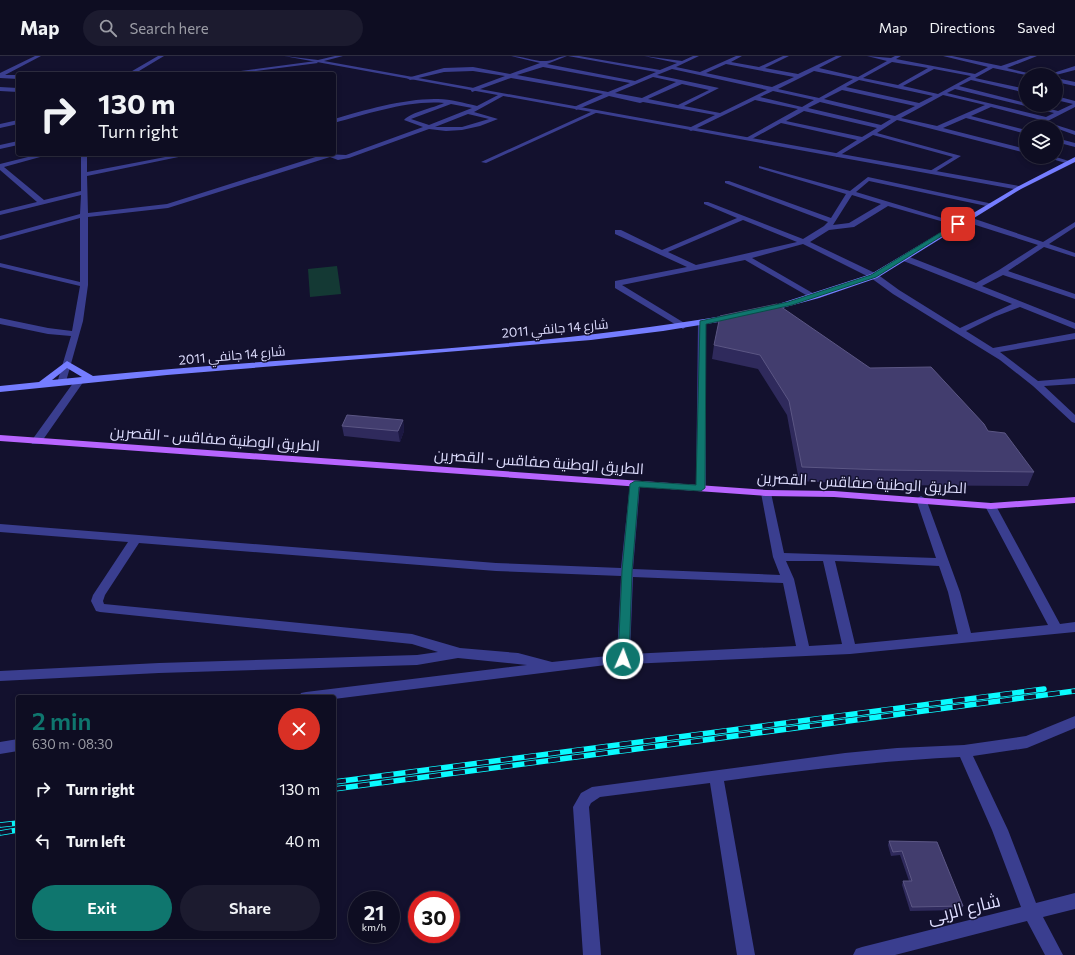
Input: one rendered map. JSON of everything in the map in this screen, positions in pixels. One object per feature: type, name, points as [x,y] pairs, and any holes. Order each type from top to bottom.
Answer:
[{"type":"main road","points":[[757,312],[813,297],[874,276],[966,219],[1019,188],[1072,160]]},
{"type":"main road","name":"شارع 14 جانفي 2011","points":[[0,389],[91,379],[542,343],[683,326],[743,315]]},
{"type":"main road","points":[[42,384],[67,364],[91,379]]},
{"type":"main road","name":"الطريق الوطنية صفاقس - القصرين","points":[[0,438],[36,442],[766,493],[834,494],[921,499],[991,506],[1075,500]]},
{"type":"street","points":[[0,76],[39,56]]},
{"type":"street","points":[[134,72],[162,56]]},
{"type":"street","points":[[286,56],[748,140],[838,154],[1019,188]]},
{"type":"street","points":[[240,72],[316,62],[341,56]]},
{"type":"street","points":[[513,56],[523,57],[544,64],[635,82]]},
{"type":"street","points":[[472,90],[565,56]]},
{"type":"street","points":[[570,56],[660,72]]},
{"type":"street","points":[[646,56],[681,62]]},
{"type":"street","points":[[576,108],[696,56]]},
{"type":"street","points":[[701,73],[740,56]]},
{"type":"street","points":[[759,69],[787,56]]},
{"type":"street","points":[[691,129],[840,56]]},
{"type":"street","points":[[869,56],[934,67],[1019,89]]},
{"type":"street","points":[[748,140],[801,109],[859,79],[899,56]]},
{"type":"street","points":[[945,56],[1019,72]]},
{"type":"street","points":[[1000,68],[1035,56]]},
{"type":"street","points":[[725,62],[798,76]]},
{"type":"street","points":[[838,154],[898,117],[993,66]]},
{"type":"street","points":[[671,67],[776,88],[898,117],[1019,149]]},
{"type":"street","points":[[898,87],[934,67]]},
{"type":"street","points":[[410,78],[444,70],[473,68],[606,95],[719,114]]},
{"type":"street","points":[[1063,71],[1074,68]]},
{"type":"street","points":[[814,69],[939,94],[1046,119],[1075,104]]},
{"type":"street","points":[[691,84],[712,75]]},
{"type":"street","points":[[0,76],[16,77]]},
{"type":"street","points":[[651,76],[713,89]]},
{"type":"street","points":[[678,107],[733,80]]},
{"type":"street","points":[[1063,81],[1075,84]]},
{"type":"street","points":[[640,101],[681,82]]},
{"type":"street","points":[[955,87],[1019,103]]},
{"type":"street","points":[[841,88],[920,105]]},
{"type":"street","points":[[0,89],[16,90]]},
{"type":"street","points":[[334,156],[338,158],[347,157],[469,112],[502,95]]},
{"type":"street","points":[[754,98],[882,127]]},
{"type":"street","points":[[336,120],[387,106],[419,102],[429,99],[478,108]]},
{"type":"street","points":[[1063,100],[1075,104]]},
{"type":"street","points":[[450,102],[430,111],[411,116],[407,120],[438,129],[463,130],[495,119],[469,112]]},
{"type":"street","points":[[938,128],[990,105]]},
{"type":"street","points":[[484,162],[595,112]]},
{"type":"street","points":[[1055,112],[1059,113]]},
{"type":"street","points":[[965,116],[1019,130]]},
{"type":"street","points":[[780,121],[862,138]]},
{"type":"street","points":[[0,126],[16,122]]},
{"type":"street","points":[[1063,129],[1075,132]]},
{"type":"street","points":[[872,133],[958,156],[932,172]]},
{"type":"street","points":[[1063,142],[1075,145]]},
{"type":"street","points":[[0,147],[16,143]]},
{"type":"street","points":[[0,166],[40,156]]},
{"type":"street","points":[[62,383],[76,334],[84,286],[84,156]]},
{"type":"street","points":[[0,238],[84,215],[168,206],[323,156]]},
{"type":"street","points":[[84,175],[164,157]]},
{"type":"street","points":[[0,166],[42,202]]},
{"type":"street","points":[[761,168],[958,224]]},
{"type":"street","points":[[683,326],[621,289],[617,285],[620,282],[746,257],[804,242],[827,228],[850,193],[870,178],[991,205]]},
{"type":"street","points":[[727,182],[833,221]]},
{"type":"street","points":[[0,213],[84,192]]},
{"type":"street","points":[[706,203],[804,242],[874,276],[896,292],[992,351],[1036,384],[1075,420]]},
{"type":"street","points":[[827,228],[851,225],[888,203]]},
{"type":"street","points":[[663,252],[743,218]]},
{"type":"street","points":[[966,219],[1075,255]]},
{"type":"street","points":[[976,286],[1002,272],[1075,224]]},
{"type":"street","points":[[618,232],[694,267]]},
{"type":"street","points":[[746,257],[813,297]]},
{"type":"street","points":[[904,258],[1021,303],[1075,326]]},
{"type":"street","points":[[0,265],[84,286]]},
{"type":"street","points":[[1002,272],[1075,297]]},
{"type":"street","points":[[960,331],[991,315],[1021,303]]},
{"type":"street","points":[[0,320],[48,331],[76,334]]},
{"type":"street","points":[[701,488],[702,323]]},
{"type":"street","points":[[992,351],[1075,336]]},
{"type":"street","points":[[36,442],[79,381]]},
{"type":"street","points":[[1036,384],[1075,381]]},
{"type":"street","points":[[623,659],[627,571],[635,484]]},
{"type":"street","points":[[766,493],[778,558],[788,579],[804,652]]},
{"type":"street","points":[[921,499],[954,592],[966,639]]},
{"type":"street","points":[[991,506],[1056,628]]},
{"type":"street","points":[[0,528],[496,567],[627,571],[788,579]]},
{"type":"street","points":[[136,538],[100,595],[97,601],[100,608],[412,639],[458,653],[518,658],[554,666]]},
{"type":"street","points":[[778,558],[828,557],[943,562]]},
{"type":"street","points":[[828,557],[850,649]]},
{"type":"street","points":[[323,695],[437,682],[554,666],[623,659],[850,649],[966,639],[1075,627]]},
{"type":"street","points":[[0,676],[167,668],[417,660],[458,653]]},
{"type":"street","points":[[592,955],[581,807],[586,798],[597,791],[716,775],[897,754],[964,752],[1027,742],[1075,722]]},
{"type":"street","points":[[0,748],[16,745]]},
{"type":"street","points":[[964,752],[1000,830],[1032,913],[1054,955]]},
{"type":"street","points":[[716,775],[746,955]]},
{"type":"street","name":"شارع الربى","points":[[862,955],[1075,901]]},
{"type":"green space","points":[[337,266],[341,294],[310,297],[308,269]]},
{"type":"building","points":[[777,304],[870,368],[931,367],[984,424],[988,431],[1005,433],[1034,472],[884,470],[802,467],[789,401],[760,355],[714,345],[720,316]]},
{"type":"building","points":[[347,415],[403,420],[398,431],[342,426]]},
{"type":"building","points":[[889,841],[937,842],[963,906],[912,907],[903,881],[912,881],[902,851],[893,852]]},
{"type":"railway","points":[[336,782],[1044,689]]},
{"type":"railway","points":[[336,789],[1075,691]]},
{"type":"railway","points":[[0,825],[16,823]]},
{"type":"railway","points":[[0,833],[16,830]]},
{"type":"route","points":[[623,659],[630,523],[635,484],[701,488],[702,323],[790,304],[874,276],[958,224]]}]
